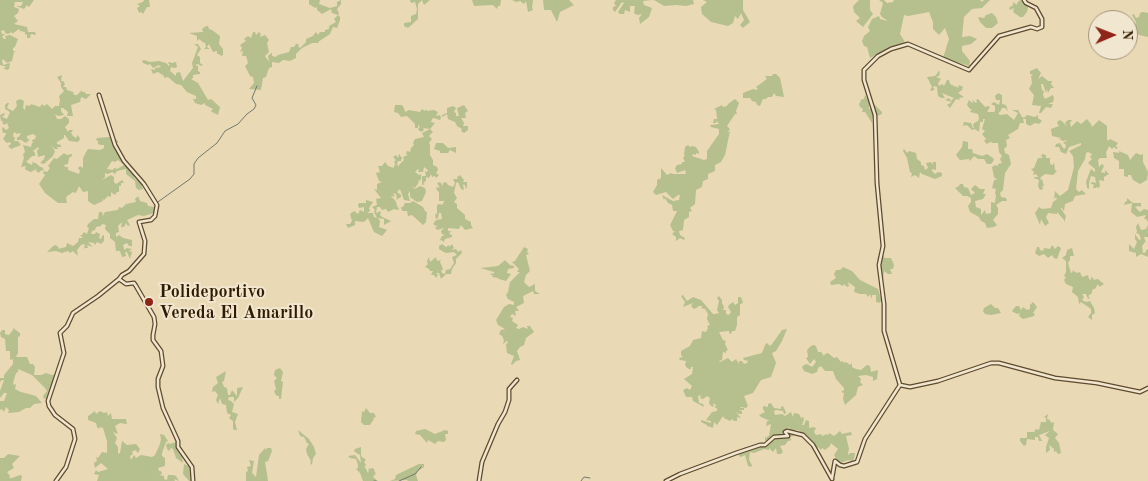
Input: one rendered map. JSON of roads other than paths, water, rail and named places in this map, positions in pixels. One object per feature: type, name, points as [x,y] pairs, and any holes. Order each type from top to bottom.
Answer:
[{"type":"street","points":[[666,481],[736,453],[765,445],[774,437],[788,436],[785,432],[787,431],[803,435],[813,445],[832,479],[835,461],[844,466],[857,462],[865,439],[900,385],[884,332],[884,304],[879,265],[883,246],[877,182],[875,115],[864,80],[864,70],[878,56],[891,49],[908,44],[932,56],[969,70],[999,36],[1030,27],[1042,27],[1042,19],[1036,8],[1024,0]]},
{"type":"street","points":[[56,481],[66,467],[76,438],[73,429],[55,415],[48,401],[64,353],[60,333],[67,326],[73,313],[129,271],[144,254],[145,241],[138,222],[151,220],[156,216],[156,203],[121,155],[99,95]]},
{"type":"street","points":[[119,279],[126,284],[134,283],[154,317],[153,340],[160,351],[164,366],[158,379],[158,387],[163,408],[178,441],[178,447],[192,467],[193,481]]},
{"type":"street","points":[[900,385],[910,387],[992,363],[1000,363],[1055,378],[1097,383],[1140,392],[1148,388]]},
{"type":"street","points":[[479,481],[482,462],[498,424],[506,412],[509,389],[516,380]]},
{"type":"waterway","points":[[155,204],[190,179],[194,174],[194,164],[198,158],[217,143],[225,131],[238,124],[254,109],[256,105],[252,98],[257,86]]},
{"type":"waterway","points":[[399,481],[415,474],[421,467]]},
{"type":"waterway","points":[[581,481],[584,477],[590,478]]},
{"type":"place","name":"Polideportivo Vereda El Amarillo","points":[[149,302]]}]
